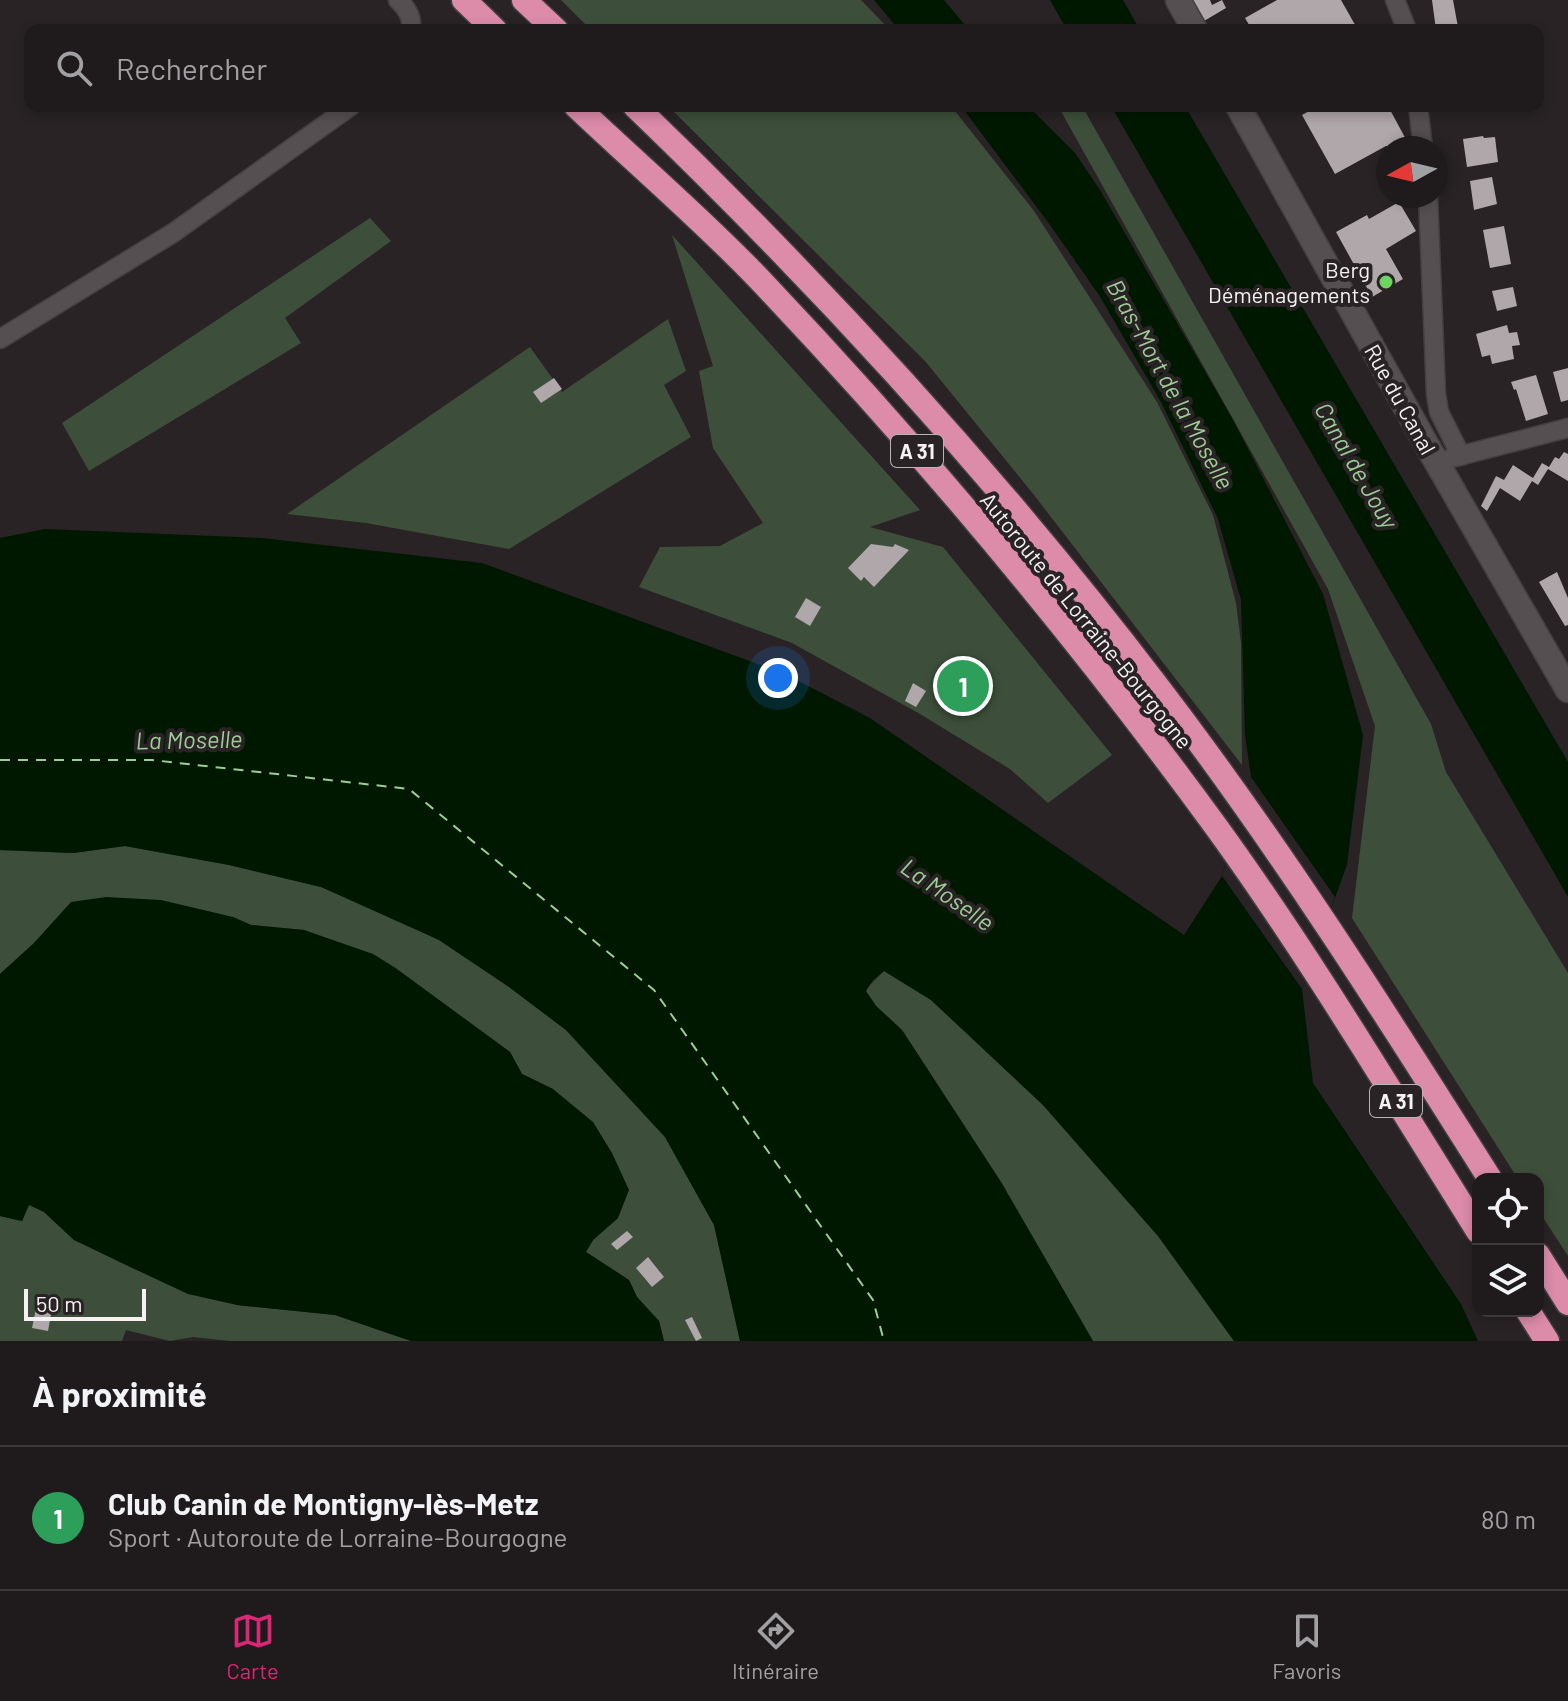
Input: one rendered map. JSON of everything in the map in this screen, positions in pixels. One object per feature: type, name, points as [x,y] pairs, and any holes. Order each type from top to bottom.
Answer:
[{"type":"highway","points":[[464,0],[489,24]]},
{"type":"highway","points":[[524,0],[550,24]]},
{"type":"highway","name":"Autoroute de Lorraine-Bourgogne","points":[[582,112],[758,278],[916,450],[1112,688],[1218,830],[1315,971],[1472,1221]]},
{"type":"highway","name":"Autoroute de Lorraine-Bourgogne","points":[[641,112],[737,204],[849,321],[940,422],[1062,566],[1241,799],[1334,934],[1486,1173]]},
{"type":"highway","points":[[1544,1265],[1568,1303]]},
{"type":"highway","points":[[1532,1317],[1547,1341]]},
{"type":"street","points":[[398,0],[405,6],[412,24]]},
{"type":"street","points":[[1178,0],[1192,24]]},
{"type":"street","points":[[1395,0],[1405,24]]},
{"type":"street","points":[[0,339],[173,233],[343,112]]},
{"type":"street","name":"Rue du Canal","points":[[1242,112],[1449,459],[1568,690]]},
{"type":"street","points":[[1419,112],[1422,136]]},
{"type":"street","points":[[1428,208],[1436,394],[1449,459],[1568,428]]},
{"type":"shaded area","points":[[561,0],[861,0],[884,24],[585,24]]},
{"type":"shaded area","points":[[674,112],[956,112],[1034,211],[1157,402],[1213,515],[1236,603],[1241,643],[1242,765],[1034,495],[925,361]]},
{"type":"shaded area","points":[[1061,112],[1085,112],[1431,724],[1446,772],[1568,973],[1568,1256],[1544,1219],[1544,1173],[1514,1173],[1352,918],[1375,726],[1328,589]]},
{"type":"shaded area","points":[[370,218],[391,241],[285,318],[301,343],[89,471],[62,423]]},
{"type":"shaded area","points":[[672,235],[920,510],[870,527],[943,547],[1112,755],[1048,803],[1010,769],[920,714],[792,643],[639,587],[660,547],[720,546],[763,523],[713,448],[699,371],[713,366]]},
{"type":"shaded area","points":[[668,319],[686,371],[664,385],[691,437],[509,549],[366,523],[287,514],[530,347],[562,392]]},
{"type":"shaded area","points":[[125,846],[229,865],[321,887],[377,910],[439,940],[566,1030],[665,1137],[714,1225],[740,1341],[664,1341],[659,1321],[637,1297],[629,1280],[586,1252],[593,1240],[618,1218],[553,1089],[522,1074],[510,1052],[394,967],[304,930],[251,925],[233,917],[33,944],[0,974],[0,850],[73,853]]},
{"type":"shaded area","points":[[884,971],[931,1000],[1043,1105],[1158,1236],[1234,1341],[1093,1341],[1001,1182],[902,1030],[876,1006],[865,990]]},
{"type":"shaded area","points":[[29,1204],[44,1212],[74,1240],[237,1305],[335,1315],[411,1341],[230,1341],[193,1337],[170,1341],[126,1330],[122,1341],[0,1341],[0,1216],[22,1221]]},
{"type":"water","points":[[874,0],[944,0],[964,24],[894,24]]},
{"type":"water","points":[[1050,0],[1123,0],[1137,24],[1064,24]]},
{"type":"water","points":[[965,112],[1034,112],[1075,153],[1100,190],[1232,418],[1323,594],[1363,735],[1347,865],[1302,989],[1313,1083],[1461,1304],[1478,1341],[1234,1341],[1158,1236],[1043,1105],[931,1000],[884,971],[866,991],[876,1006],[902,1030],[1001,1182],[1093,1341],[740,1341],[714,1225],[665,1137],[566,1030],[439,940],[321,887],[229,865],[125,846],[73,853],[0,850],[0,538],[45,529],[262,538],[482,563],[785,674],[870,718],[1184,935],[1222,876],[1251,777],[1245,735],[1241,600],[1218,519],[1161,402],[1099,295]]},
{"type":"water","name":"Canal de Jouy","points":[[1114,112],[1189,112],[1568,762],[1568,897]]},
{"type":"water","points":[[106,897],[161,900],[233,917],[251,925],[304,930],[373,954],[510,1052],[522,1074],[553,1089],[593,1122],[612,1153],[629,1190],[618,1218],[593,1240],[586,1252],[629,1280],[637,1297],[659,1321],[664,1341],[411,1341],[335,1315],[237,1305],[188,1294],[74,1240],[44,1212],[29,1205],[22,1221],[0,1216],[0,974],[33,944],[71,902]]},
{"type":"pier","points":[[1251,777],[1335,897],[1302,989],[1222,876]]},
{"type":"building","points":[[1192,0],[1210,0],[1212,5],[1222,0],[1226,8],[1204,21]]},
{"type":"building","points":[[1277,0],[1341,0],[1355,24],[1248,24],[1245,18]]},
{"type":"building","points":[[1432,0],[1453,0],[1457,24],[1435,24]]},
{"type":"building","points":[[1307,112],[1391,112],[1404,136],[1376,136],[1376,151],[1335,174],[1302,115]]},
{"type":"building","points":[[1495,137],[1498,162],[1467,167],[1463,139]]},
{"type":"building","points":[[1492,177],[1497,204],[1474,210],[1470,181]]},
{"type":"building","points":[[1388,208],[1403,208],[1416,231],[1386,249],[1403,279],[1372,297],[1336,232],[1367,215],[1369,219]]},
{"type":"building","points":[[1504,226],[1511,264],[1490,268],[1483,230]]},
{"type":"building","points":[[1513,287],[1517,306],[1497,311],[1492,291]]},
{"type":"building","points":[[1507,325],[1509,333],[1517,332],[1520,345],[1512,346],[1514,359],[1492,364],[1490,355],[1482,357],[1476,334]]},
{"type":"building","points":[[1568,368],[1568,400],[1561,402],[1553,372]]},
{"type":"building","points":[[1536,375],[1548,414],[1526,421],[1511,382]]},
{"type":"building","points":[[554,378],[562,389],[541,403],[533,392]]},
{"type":"building","points":[[1564,452],[1568,454],[1568,481],[1548,469],[1538,485],[1532,481],[1520,501],[1500,488],[1487,511],[1481,506],[1496,476],[1504,480],[1513,465],[1533,478],[1542,463],[1549,467],[1555,457],[1559,459]]},
{"type":"building","points":[[871,544],[893,547],[895,544],[909,550],[874,587],[864,577],[861,581],[848,568]]},
{"type":"building","points":[[1557,572],[1568,598],[1568,625],[1565,626],[1539,582]]},
{"type":"building","points":[[806,598],[821,607],[810,626],[795,617]]},
{"type":"building","points":[[913,683],[926,691],[916,707],[905,701]]},
{"type":"building","points":[[627,1231],[633,1237],[617,1250],[611,1244]]},
{"type":"building","points":[[648,1257],[664,1277],[652,1287],[636,1268]]},
{"type":"building","points":[[38,1299],[53,1303],[48,1331],[32,1328]]},
{"type":"building","points":[[692,1317],[702,1338],[696,1341],[685,1320]]},
{"type":"ferry route","points":[[0,760],[152,760],[409,789],[654,990],[873,1300],[884,1341]]},
{"type":"place","name":"Berg Déménagements","points":[[1386,282]]},
{"type":"place","name":"Club Canin de Montigny-lès-Metz","points":[[963,686]]},
{"type":"water label","name":"Bras-Mort de la Moselle","points":[[1171,384]]},
{"type":"water label","name":"La Moselle","points":[[189,739]]},
{"type":"water label","name":"La Moselle","points":[[948,894]]}]
